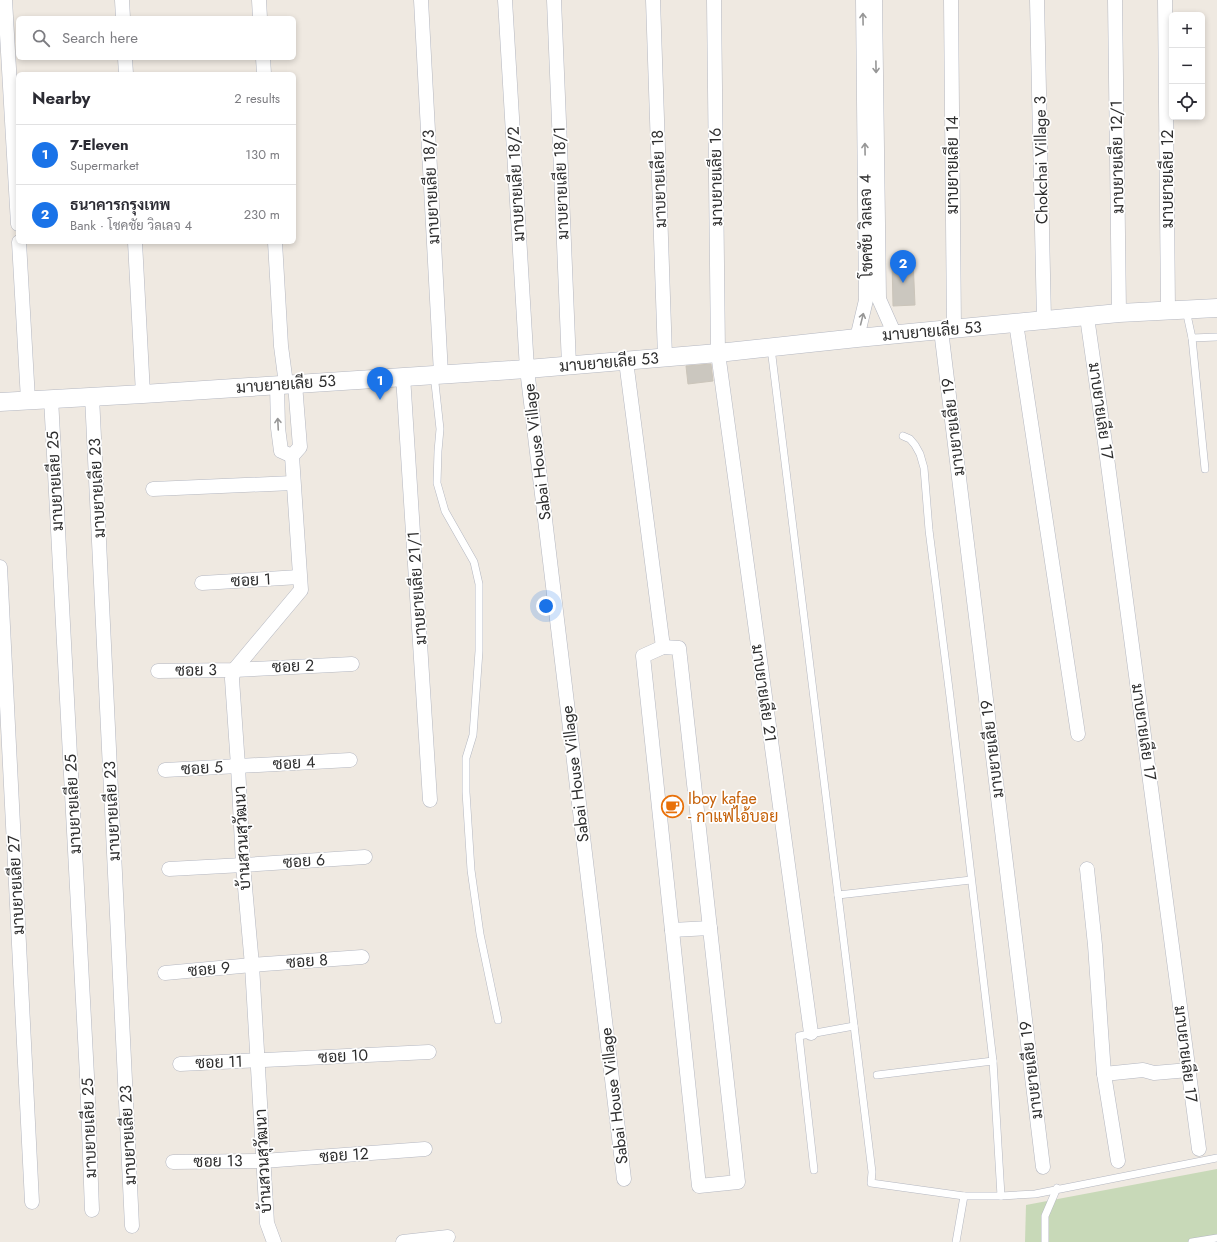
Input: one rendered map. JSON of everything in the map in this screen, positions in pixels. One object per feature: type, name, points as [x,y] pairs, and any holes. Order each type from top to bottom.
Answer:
[{"type":"street","points":[[5,0],[16,190]]},
{"type":"street","points":[[122,0],[123,16]]},
{"type":"street","points":[[259,0],[260,16]]},
{"type":"street","name":"มาบยายเลีย 18/3","points":[[421,0],[437,374]]},
{"type":"street","name":"มาบยายเลีย 18/2","points":[[505,0],[527,369]]},
{"type":"street","name":"มาบยายเลีย 18/1","points":[[554,0],[569,365]]},
{"type":"street","name":"มาบยายเลีย 18","points":[[653,0],[665,357]]},
{"type":"street","name":"มาบยายเลีย 16","points":[[714,0],[718,353]]},
{"type":"street","name":"โชคชัย วิลเลจ 4","points":[[863,0],[879,299],[895,335]]},
{"type":"street","name":"โชคชัย วิลเลจ 4","points":[[857,338],[866,300],[870,113],[876,0]]},
{"type":"street","name":"มาบยายเลีย 14","points":[[947,330],[951,0]]},
{"type":"street","name":"Chokchai Village 3","points":[[1037,0],[1044,320]]},
{"type":"street","name":"มาบยายเลีย 12/1","points":[[1115,0],[1119,313]]},
{"type":"street","name":"มาบยายเลีย 12","points":[[1165,0],[1168,310]]},
{"type":"street","points":[[125,60],[126,72]]},
{"type":"street","points":[[263,60],[264,72]]},
{"type":"street","points":[[19,244],[28,400]]},
{"type":"street","points":[[135,244],[143,394]]},
{"type":"street","points":[[234,670],[301,590],[292,456],[300,447],[286,384],[281,346],[274,244]]},
{"type":"street","name":"มาบยายเลีย 53","points":[[0,402],[527,369],[771,348],[857,338],[1119,313],[1217,308]]},
{"type":"street","name":"มาบยายเลีย 17","points":[[1087,317],[1189,1070],[1198,1149]]},
{"type":"street","points":[[1016,323],[1078,734]]},
{"type":"street","name":"มาบยายเลีย 19","points":[[947,330],[1043,1167]]},
{"type":"street","name":"มาบยายเลีย 21","points":[[718,353],[811,1033]]},
{"type":"street","points":[[626,361],[663,647]]},
{"type":"street","name":"Sabai House Village","points":[[527,369],[624,1179]]},
{"type":"street","name":"มาบยายเลีย 21/1","points":[[403,376],[430,800]]},
{"type":"street","points":[[286,384],[278,428],[281,451],[292,456]]},
{"type":"street","name":"มาบยายเลีย 23","points":[[92,396],[132,1226]]},
{"type":"street","name":"มาบยายเลีย 25","points":[[51,398],[87,1068],[92,1210]]},
{"type":"street","points":[[153,489],[293,483]]},
{"type":"street","name":"มาบยายเลีย 27","points":[[0,567],[32,1202]]},
{"type":"street","name":"ซอย 1","points":[[202,583],[299,577]]},
{"type":"street","points":[[663,647],[679,648],[710,928],[738,1182],[699,1186],[643,656],[663,647]]},
{"type":"street","name":"ซอย 2","points":[[234,670],[352,664]]},
{"type":"street","name":"ซอย 3","points":[[158,671],[234,670]]},
{"type":"street","name":"บ้านสวนสุวัฒนา","points":[[234,670],[232,679],[243,865],[252,965],[267,1223],[274,1242]]},
{"type":"street","name":"ซอย 4","points":[[238,766],[350,760]]},
{"type":"street","name":"ซอย 5","points":[[165,770],[238,766]]},
{"type":"street","name":"ซอย 6","points":[[169,869],[365,857]]},
{"type":"street","points":[[1087,869],[1095,945],[1104,1074],[1118,1161]]},
{"type":"street","points":[[672,930],[710,928]]},
{"type":"street","name":"ซอย 8","points":[[252,965],[362,957]]},
{"type":"street","name":"ซอย 9","points":[[165,973],[252,965]]},
{"type":"street","name":"ซอย 10","points":[[258,1060],[429,1052]]},
{"type":"street","name":"ซอย 11","points":[[180,1064],[258,1060]]},
{"type":"street","points":[[1104,1074],[1143,1070],[1154,1074],[1189,1070]]},
{"type":"street","name":"ซอย 12","points":[[263,1161],[425,1149]]},
{"type":"street","name":"ซอย 13","points":[[173,1162],[263,1161]]},
{"type":"street","points":[[403,1242],[448,1237]]},
{"type":"lane","points":[[1186,310],[1192,338],[1205,469]]},
{"type":"lane","points":[[1192,338],[1217,337]]},
{"type":"lane","points":[[771,348],[872,1172],[871,1183],[964,1196],[1035,1194],[1057,1188],[1217,1158]]},
{"type":"lane","points":[[437,374],[440,429],[437,483],[445,511],[474,562],[479,584],[479,650],[472,735],[466,758],[466,792],[471,870],[480,934],[498,1020]]},
{"type":"lane","points":[[903,436],[910,439],[915,445],[920,454],[924,468],[929,530],[950,689],[993,1061],[1001,1196]]},
{"type":"lane","points":[[838,895],[971,880]]},
{"type":"lane","points":[[814,1170],[799,1036],[854,1026]]},
{"type":"lane","points":[[877,1075],[993,1061]]},
{"type":"lane","points":[[1045,1242],[1045,1216],[1057,1188]]},
{"type":"lane","points":[[956,1242],[964,1196]]},
{"type":"lane","points":[[1192,1242],[1217,1238]]},
{"type":"green space","points":[[1217,1169],[1217,1242],[1025,1242],[1026,1205]]},
{"type":"building","points":[[913,259],[915,305],[893,306],[892,260]]},
{"type":"building","points":[[711,364],[713,381],[688,384],[686,366]]},
{"type":"place","name":"ธนาคารกรุงเทพ","points":[[903,283]]},
{"type":"place","name":"7-Eleven","points":[[380,400]]},
{"type":"place","name":"Iboy kafae - กาแฟไอ้บอย","points":[[672,807]]}]
